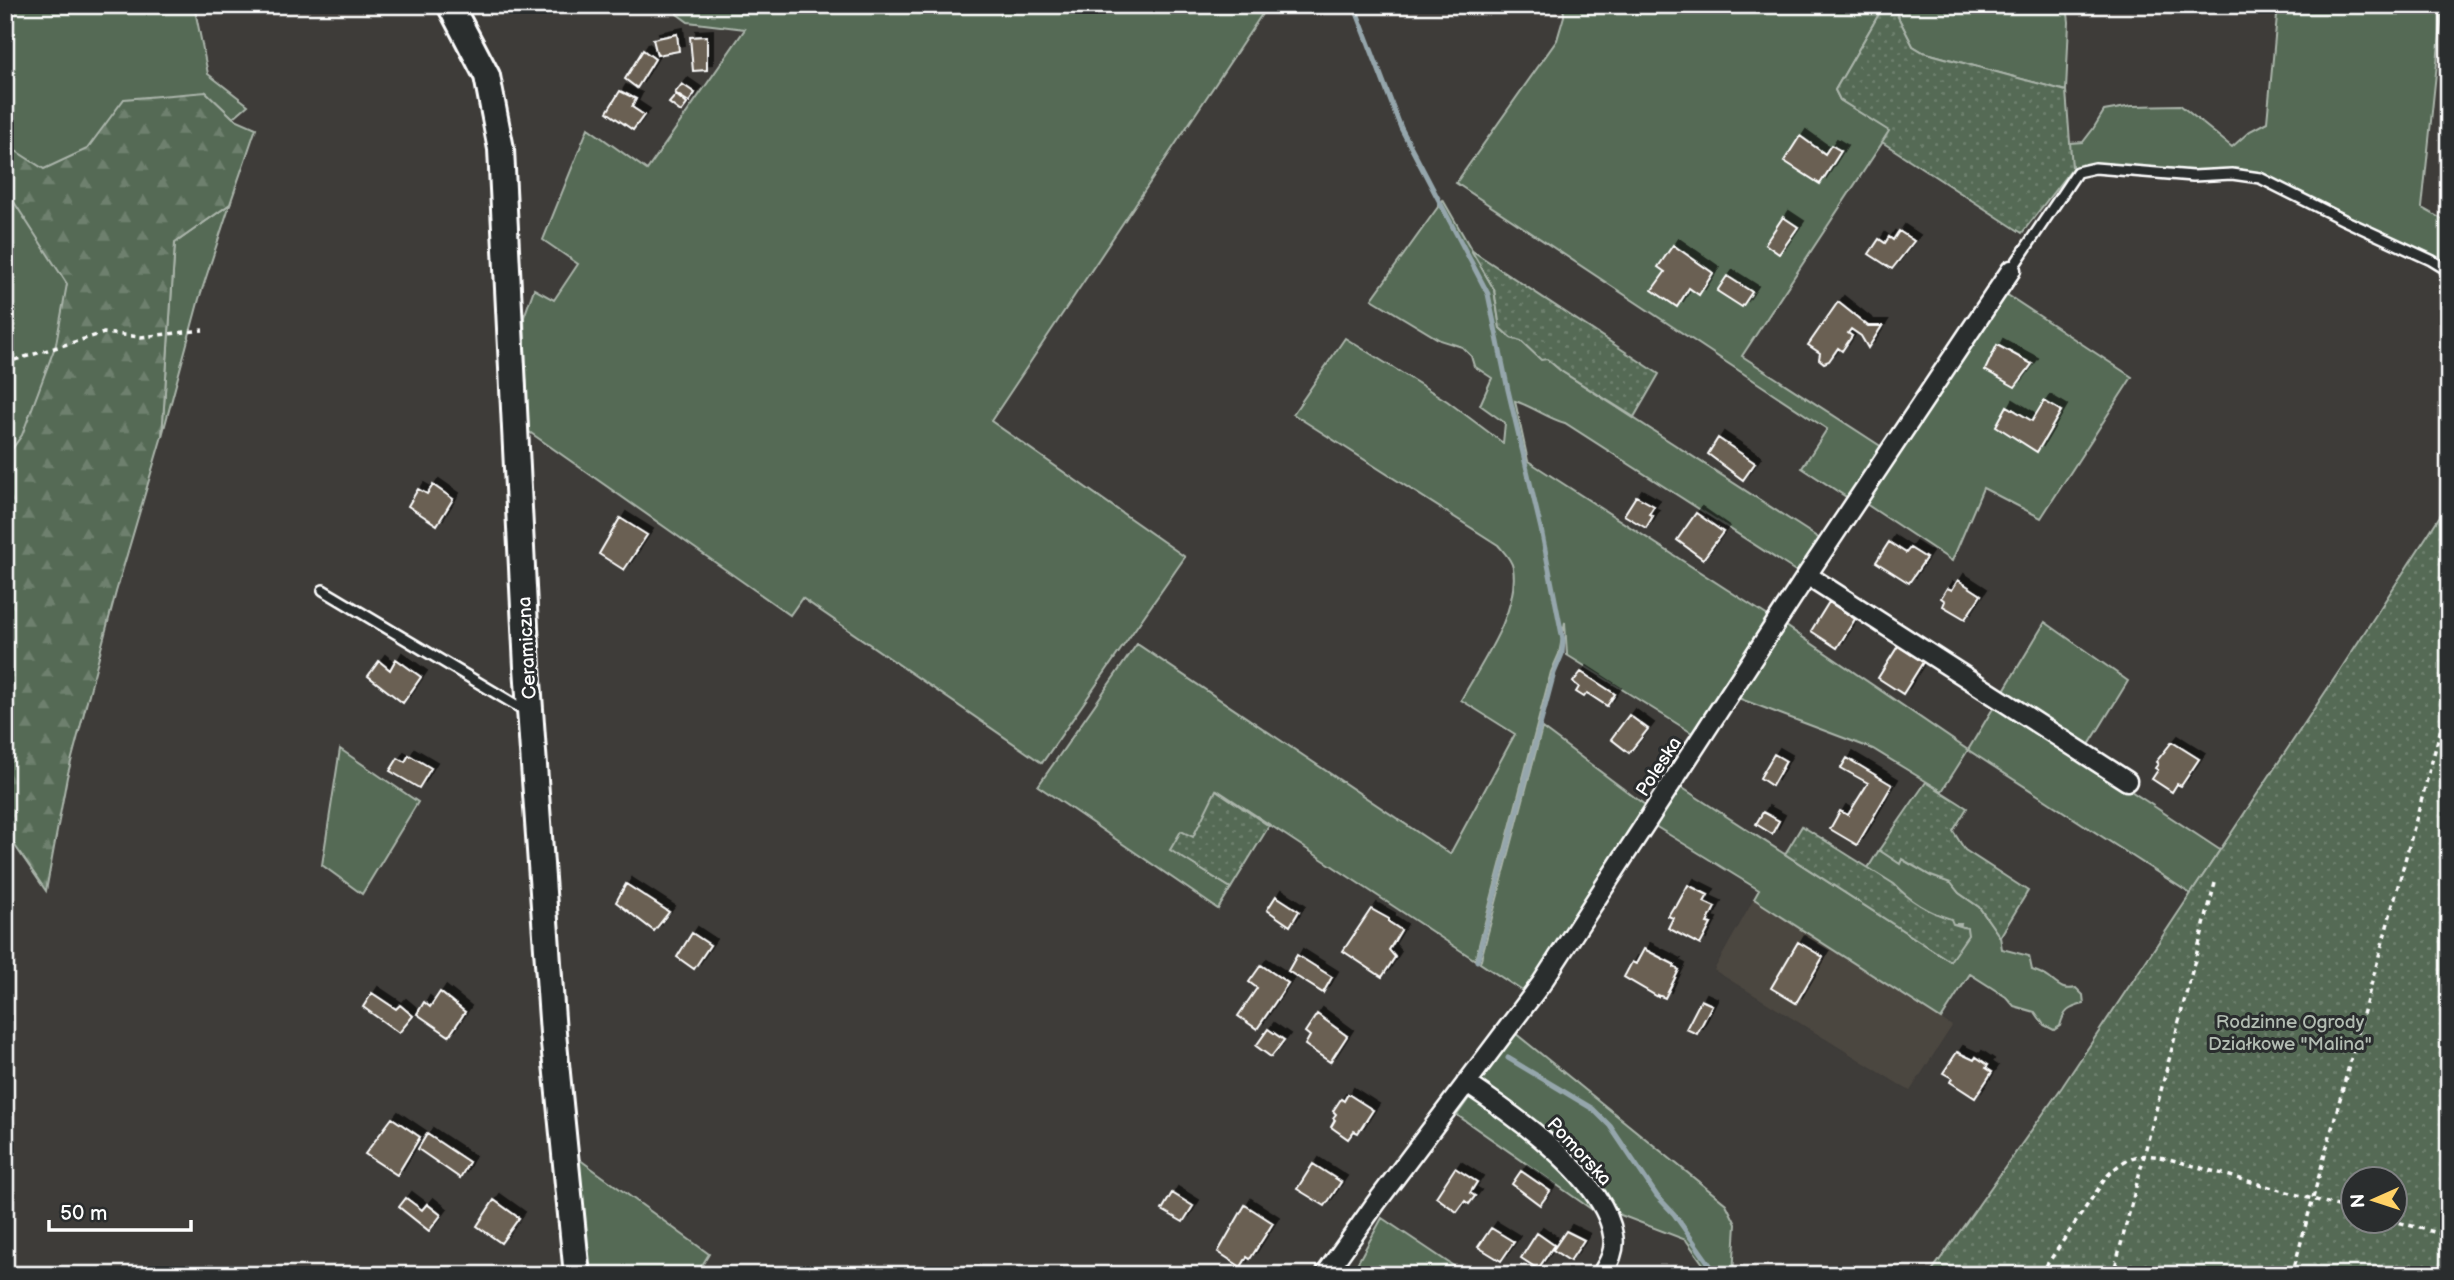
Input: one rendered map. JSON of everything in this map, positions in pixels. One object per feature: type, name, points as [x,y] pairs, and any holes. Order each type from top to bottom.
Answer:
[{"type":"street","name":"Ceramiczna","points":[[450,5],[487,76],[500,149],[530,714],[553,1032],[577,1275]]},
{"type":"street","name":"Poleska","points":[[1325,1275],[1541,984],[1807,575],[2011,270]]},
{"type":"street","points":[[1807,575],[2127,781]]},
{"type":"street","name":"Pomorska","points":[[1466,1083],[1537,1134],[1582,1178],[1598,1200],[1608,1217],[1613,1235],[1610,1262],[1601,1275]]},
{"type":"lane","points":[[2011,270],[2077,172],[2095,169],[2193,176],[2232,174],[2260,178],[2449,271]]},
{"type":"lane","points":[[323,590],[530,714]]},
{"type":"path","points":[[5,363],[104,333],[141,337],[203,330]]},
{"type":"path","points":[[2292,1275],[2449,699]]},
{"type":"path","points":[[2113,1275],[2216,883]]},
{"type":"path","points":[[2040,1275],[2107,1176],[2120,1163],[2136,1156],[2169,1159],[2338,1206]]},
{"type":"path","points":[[2408,1225],[2449,1236]]},
{"type":"shaded area","points":[[1754,899],[1952,1026],[1910,1091],[1714,970]]},
{"type":"green space","points":[[5,5],[194,5],[208,74],[248,105],[233,118],[206,92],[5,695]]},
{"type":"green space","points":[[678,5],[1268,5],[991,421],[1185,557],[1042,763],[802,598],[790,615],[528,431],[524,317],[534,289],[554,300],[578,264],[543,240],[588,128],[647,170],[745,29],[688,22],[677,14]]},
{"type":"green space","points":[[1563,5],[2067,5],[2069,22],[2066,91],[1923,52],[1913,46],[1896,13],[1886,10],[1879,14],[1835,90],[1840,100],[1890,131],[1742,356],[1882,447],[1848,498],[1802,468],[1827,429],[1456,183],[1557,40],[1564,16]]},
{"type":"green space","points":[[2278,5],[2443,5],[2422,208],[2449,223],[2449,265],[2264,175],[2227,170],[2181,172],[2100,164],[2072,168],[2069,143],[2083,142],[2104,111],[2132,106],[2180,105],[2232,147],[2250,131],[2267,122]]},
{"type":"green space","points":[[1886,10],[1896,13],[1913,46],[1923,52],[2066,91],[2072,168],[2022,233],[1882,142],[1889,131],[1840,100],[1835,90],[1879,14]]},
{"type":"green space","points":[[206,92],[233,118],[256,128],[230,204],[175,243],[162,436],[116,592],[67,777],[46,891],[5,831],[5,459],[22,435],[56,344],[67,284],[12,199],[5,195],[5,144],[44,169],[87,149],[124,99]]},
{"type":"green space","points":[[1443,200],[1494,289],[1500,328],[1511,338],[1521,341],[1541,359],[1547,359],[1561,371],[1820,539],[1797,572],[1565,423],[1515,401],[1528,461],[1768,616],[1692,733],[1567,655],[1565,622],[1559,654],[1551,672],[1475,960],[1217,790],[1193,838],[1171,850],[1231,888],[1218,909],[1038,786],[1137,644],[1450,854],[1515,734],[1461,700],[1505,619],[1514,584],[1512,565],[1498,545],[1293,414],[1345,338],[1447,401],[1503,443],[1505,423],[1480,405],[1492,378],[1474,366],[1471,356],[1462,347],[1440,340],[1372,299]]},
{"type":"green space","points":[[230,204],[199,299],[162,436],[175,243]]},
{"type":"green space","points":[[1471,250],[1659,374],[1634,417],[1561,371],[1547,359],[1541,360],[1521,341],[1511,338],[1500,328],[1494,289]]},
{"type":"green space","points":[[2003,292],[2132,377],[2041,518],[1983,488],[1952,561],[1866,504]]},
{"type":"green space","name":"Rodzinne Ogrody Działkowe \"Malina\"","points":[[2449,502],[2449,1275],[1929,1275],[2062,1087]]},
{"type":"green space","points":[[2045,622],[2128,681],[2081,758],[2220,850],[2191,894],[1968,750]]},
{"type":"green space","points":[[1786,626],[1968,750],[1942,791],[1873,749],[1738,698]]},
{"type":"green space","points":[[1542,728],[1645,805],[1524,992],[1480,963]]},
{"type":"green space","points":[[340,749],[418,802],[362,894],[322,865]]},
{"type":"green space","points":[[1926,782],[1967,808],[1953,831],[1965,850],[2028,891],[2000,937],[1979,907],[1959,893],[1951,883],[1931,876],[1902,859],[1900,864],[1879,850]]},
{"type":"green space","points":[[1681,787],[1950,961],[1961,924],[1953,924],[1935,915],[1868,868],[1879,850],[1900,863],[1901,859],[1931,876],[1951,883],[1959,893],[1979,907],[2000,937],[2002,949],[2029,956],[2032,970],[2045,975],[2061,987],[2076,988],[2083,995],[2084,1004],[2068,1011],[2060,1026],[2054,1030],[2044,1025],[2035,1012],[2014,1006],[2006,997],[1970,974],[1941,1019],[1754,899],[1759,890],[1655,826]]},
{"type":"green space","points":[[1216,790],[1269,826],[1231,888],[1170,850],[1181,831],[1193,837]]},
{"type":"green space","points":[[1802,826],[1894,884],[1920,905],[1951,919],[1953,924],[1967,928],[1968,935],[1950,961],[1785,854]]},
{"type":"green space","points":[[1515,1033],[1726,1204],[1736,1224],[1733,1275],[1711,1275],[1686,1240],[1618,1214],[1611,1223],[1457,1115]]},
{"type":"green space","points":[[572,1154],[709,1254],[696,1275],[585,1275]]},
{"type":"green space","points":[[1382,1218],[1467,1275],[1351,1275]]},
{"type":"building","points":[[677,34],[679,51],[657,55],[653,39]]},
{"type":"building","points":[[707,36],[707,70],[693,71],[690,37]]},
{"type":"building","points":[[643,50],[655,59],[637,88],[625,79]]},
{"type":"building","points":[[682,84],[695,93],[689,102],[675,93]]},
{"type":"building","points":[[620,91],[636,99],[632,107],[644,115],[633,130],[607,112]]},
{"type":"building","points":[[676,95],[687,104],[681,112],[669,103]]},
{"type":"building","points":[[1800,136],[1825,154],[1831,145],[1841,151],[1820,184],[1784,161]]},
{"type":"building","points":[[1783,217],[1798,227],[1779,254],[1765,244]]},
{"type":"building","points":[[1899,231],[1914,241],[1892,269],[1869,254],[1879,239],[1885,243],[1889,237],[1893,240]]},
{"type":"building","points":[[1673,245],[1713,273],[1699,295],[1689,288],[1677,307],[1652,290],[1665,272],[1658,267]]},
{"type":"building","points":[[1727,276],[1752,292],[1742,307],[1717,291]]},
{"type":"building","points":[[1838,302],[1868,326],[1882,326],[1868,348],[1861,336],[1851,329],[1848,333],[1852,336],[1842,351],[1838,348],[1829,361],[1824,363],[1819,359],[1820,353],[1808,345]]},
{"type":"building","points":[[1997,345],[2032,364],[2015,387],[1985,370]]},
{"type":"building","points":[[2044,401],[2061,411],[2037,452],[1996,426],[2007,406],[2032,421]]},
{"type":"building","points":[[1718,438],[1755,463],[1743,480],[1708,454]]},
{"type":"building","points":[[433,485],[453,499],[437,525],[408,506],[418,489],[427,494]]},
{"type":"building","points":[[1636,496],[1654,506],[1649,514],[1653,516],[1646,528],[1624,515]]},
{"type":"building","points":[[1696,513],[1723,532],[1703,559],[1677,540]]},
{"type":"building","points":[[620,518],[647,535],[624,570],[599,554]]},
{"type":"building","points":[[1889,542],[1906,553],[1910,548],[1926,558],[1909,583],[1876,562]]},
{"type":"building","points":[[1958,580],[1981,595],[1965,619],[1943,606],[1945,601],[1941,598],[1947,588],[1952,590]]},
{"type":"building","points":[[1829,602],[1855,619],[1837,648],[1811,631]]},
{"type":"building","points":[[1898,646],[1923,662],[1903,694],[1878,678]]},
{"type":"building","points":[[396,659],[421,677],[403,703],[368,676],[379,661],[390,670]]},
{"type":"building","points":[[1581,672],[1615,694],[1607,706],[1587,693],[1584,697],[1576,692],[1579,687],[1573,682]]},
{"type":"building","points":[[1629,715],[1648,729],[1629,753],[1611,739]]},
{"type":"building","points":[[2172,742],[2199,759],[2181,786],[2177,784],[2172,792],[2152,779],[2158,770],[2155,768],[2158,764],[2156,762]]},
{"type":"building","points":[[1774,754],[1786,761],[1772,786],[1760,778]]},
{"type":"building","points":[[409,755],[431,768],[419,788],[390,771],[398,758],[405,762]]},
{"type":"building","points":[[1847,758],[1892,785],[1857,845],[1830,829],[1840,811],[1848,815],[1868,783],[1841,768]]},
{"type":"building","points":[[1763,812],[1779,821],[1772,834],[1756,824]]},
{"type":"building","points":[[626,884],[669,912],[654,931],[616,902]]},
{"type":"building","points":[[1688,885],[1708,895],[1704,902],[1715,907],[1707,923],[1711,924],[1700,945],[1668,928],[1673,918],[1668,916]]},
{"type":"building","points":[[1276,896],[1299,911],[1290,926],[1267,910]]},
{"type":"building","points":[[1371,909],[1389,919],[1389,922],[1401,930],[1389,950],[1395,957],[1382,977],[1343,951]]},
{"type":"building","points":[[692,933],[710,945],[694,969],[677,957]]},
{"type":"building","points":[[1798,942],[1823,957],[1796,1003],[1771,988]]},
{"type":"building","points":[[1644,949],[1675,965],[1679,970],[1665,998],[1658,997],[1624,977],[1632,962],[1636,964]]},
{"type":"building","points":[[1297,955],[1332,977],[1323,993],[1288,971]]},
{"type":"building","points":[[1261,965],[1288,983],[1257,1029],[1238,1016],[1257,988],[1249,982]]},
{"type":"building","points":[[440,992],[465,1012],[449,1036],[417,1014],[424,1002],[430,1007]]},
{"type":"building","points":[[372,993],[396,1009],[400,1005],[413,1016],[399,1033],[363,1007]]},
{"type":"building","points":[[1701,1000],[1712,1005],[1697,1034],[1686,1029]]},
{"type":"building","points":[[1317,1014],[1347,1036],[1330,1062],[1305,1045],[1310,1036],[1305,1032]]},
{"type":"building","points":[[1268,1029],[1284,1040],[1271,1057],[1256,1046]]},
{"type":"building","points":[[1957,1052],[1974,1060],[1976,1057],[1988,1065],[1986,1068],[1992,1072],[1975,1098],[1950,1082],[1952,1078],[1943,1073]]},
{"type":"building","points":[[1348,1094],[1373,1110],[1358,1133],[1354,1131],[1348,1139],[1331,1127],[1336,1114],[1333,1111]]},
{"type":"building","points":[[392,1118],[420,1137],[397,1175],[365,1154]]},
{"type":"building","points":[[427,1134],[469,1162],[460,1178],[418,1149]]},
{"type":"building","points":[[1313,1164],[1341,1182],[1325,1206],[1297,1189]]},
{"type":"building","points":[[1455,1168],[1477,1182],[1470,1193],[1475,1196],[1469,1204],[1465,1201],[1457,1212],[1436,1197]]},
{"type":"building","points":[[1521,1171],[1550,1191],[1540,1205],[1512,1184]]},
{"type":"building","points":[[1172,1193],[1193,1206],[1183,1222],[1162,1210]]},
{"type":"building","points":[[406,1198],[422,1210],[427,1204],[441,1215],[429,1231],[399,1207]]},
{"type":"building","points":[[494,1200],[519,1218],[501,1243],[477,1226]]},
{"type":"building","points":[[1245,1205],[1273,1223],[1250,1259],[1247,1257],[1241,1267],[1218,1252]]},
{"type":"building","points":[[1491,1228],[1514,1242],[1501,1261],[1478,1247]]},
{"type":"building","points":[[1566,1231],[1584,1240],[1570,1261],[1553,1250]]},
{"type":"building","points":[[1537,1233],[1554,1245],[1538,1269],[1521,1258]]},
{"type":"waterway","points":[[1354,5],[1401,128],[1488,294],[1563,640],[1562,654],[1554,673],[1477,961]]},
{"type":"waterway","points":[[1508,1058],[1593,1109],[1610,1126],[1657,1196],[1674,1214],[1717,1275]]}]
